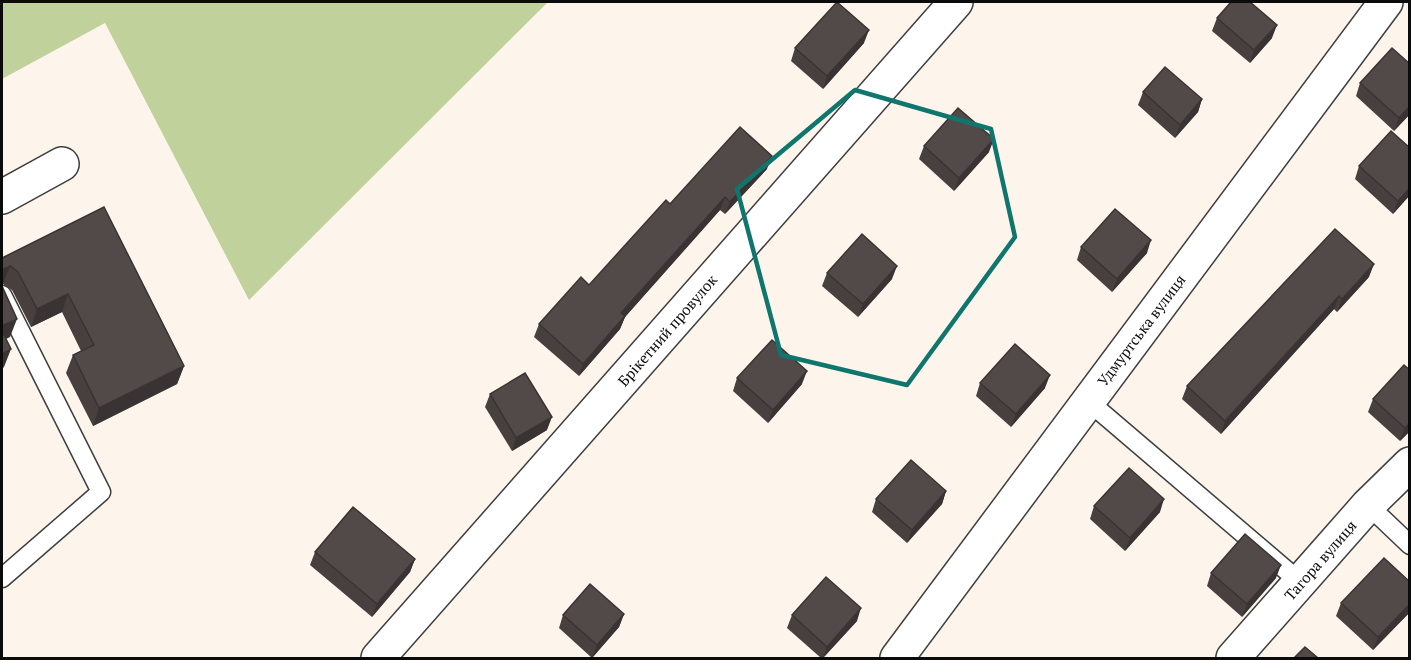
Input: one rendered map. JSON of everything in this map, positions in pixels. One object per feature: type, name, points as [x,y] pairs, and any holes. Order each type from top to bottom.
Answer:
[{"type":"street","name":"Брiкетний провулок","points":[[378,658],[956,2]]},
{"type":"street","name":"Удмуртська вулиця","points":[[897,658],[1380,3]]},
{"type":"street","points":[[2,197],[62,164]]},
{"type":"street","name":"Тагора вулиця","points":[[1233,658],[1368,505],[1410,464]]},
{"type":"lane","points":[[2,295],[101,492],[2,578]]},
{"type":"lane","points":[[1088,401],[1300,582]]},
{"type":"lane","points":[[1368,505],[1410,545]]},
{"type":"highlighted area","points":[[855,90],[991,129],[1015,237],[907,385],[781,355],[737,189]]},
{"type":"green space","points":[[2,2],[548,2],[249,300],[105,23],[2,79]]},
{"type":"building","points":[[837,2],[869,30],[827,76],[795,48]]},
{"type":"building","points":[[1231,2],[1250,2],[1277,25],[1254,50],[1217,18]]},
{"type":"building","points":[[1392,48],[1410,64],[1410,106],[1399,118],[1360,83]]},
{"type":"building","points":[[1165,67],[1202,99],[1180,125],[1143,92]]},
{"type":"building","points":[[958,108],[994,139],[959,178],[924,146]]},
{"type":"building","points":[[740,127],[772,156],[730,202],[725,197],[621,313],[625,316],[583,364],[539,324],[581,277],[589,285],[666,200],[670,204]]},
{"type":"building","points":[[1391,131],[1410,148],[1410,188],[1398,201],[1359,166]]},
{"type":"building","points":[[104,207],[184,366],[99,408],[73,355],[94,345],[68,294],[37,309],[18,272],[10,266],[2,270],[2,258]]},
{"type":"building","points":[[1115,209],[1151,240],[1117,279],[1081,247]]},
{"type":"building","points":[[1335,229],[1374,264],[1342,299],[1339,296],[1225,421],[1187,386]]},
{"type":"building","points":[[862,234],[897,266],[863,304],[827,273]]},
{"type":"building","points":[[2,286],[17,319],[2,326]]},
{"type":"building","points":[[2,331],[11,349],[2,354]]},
{"type":"building","points":[[772,340],[807,371],[773,410],[737,378]]},
{"type":"building","points":[[1015,344],[1050,375],[1016,414],[980,383]]},
{"type":"building","points":[[1404,365],[1410,370],[1410,423],[1405,428],[1373,399]]},
{"type":"building","points":[[525,373],[552,417],[516,438],[490,394]]},
{"type":"building","points":[[911,460],[946,491],[912,530],[876,499]]},
{"type":"building","points":[[1129,468],[1164,499],[1130,538],[1094,506]]},
{"type":"building","points":[[353,507],[415,559],[377,604],[315,552]]},
{"type":"building","points":[[1245,534],[1281,565],[1247,604],[1211,573]]},
{"type":"building","points":[[1384,558],[1410,582],[1410,604],[1378,637],[1341,603]]},
{"type":"building","points":[[826,577],[861,608],[827,647],[792,615]]},
{"type":"building","points":[[590,584],[624,614],[597,645],[563,615]]},
{"type":"building","points":[[1305,647],[1318,658],[1294,658]]}]
